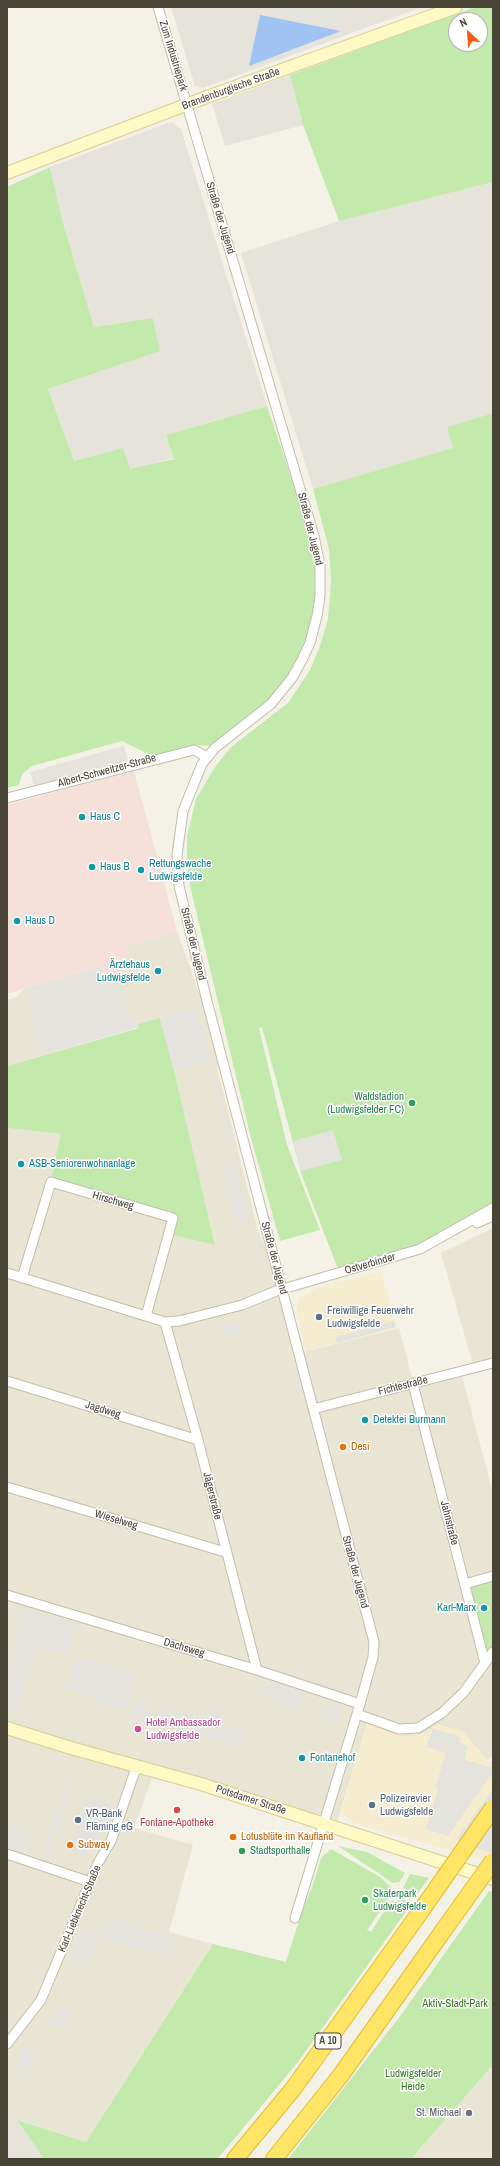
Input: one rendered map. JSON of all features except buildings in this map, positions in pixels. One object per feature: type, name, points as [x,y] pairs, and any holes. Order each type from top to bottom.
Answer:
[{"type":"highway","name":"A 10","points":[[235,2159],[293,2089],[493,1808]]},
{"type":"highway","name":"A 10","points":[[274,2159],[341,2075],[493,1861]]},
{"type":"main road","name":"Brandenburgische Straße","points":[[7,173],[188,104],[456,7]]},
{"type":"main road","name":"Potsdamer Straße","points":[[7,1728],[71,1748],[137,1765],[493,1879]]},
{"type":"street","name":"Zum Industriepark","points":[[158,7],[188,104]]},
{"type":"street","name":"Straße der Jugend","points":[[188,104],[210,187],[314,536],[320,565],[321,584],[314,630],[302,660],[292,678],[264,711],[215,748],[207,757],[195,777],[183,810],[177,855],[178,878],[207,1001],[374,1642],[373,1657],[360,1704],[295,1918]]},
{"type":"street","name":"Albert-Schweitzer-Straße","points":[[7,798],[194,750],[207,757]]},
{"type":"street","name":"Hirschweg","points":[[22,1278],[51,1182],[173,1218],[146,1316]]},
{"type":"street","name":"Ostverbinder","points":[[282,1290],[420,1249],[493,1208]]},
{"type":"street","name":"Ostverbinder","points":[[455,1230],[467,1228],[493,1216]]},
{"type":"street","points":[[7,1274],[165,1322],[184,1320],[220,1311],[282,1290]]},
{"type":"street","name":"Jägerstraße","points":[[165,1322],[198,1440],[257,1670]]},
{"type":"street","name":"Fichtestraße","points":[[313,1409],[493,1363]]},
{"type":"street","name":"Jagdweg","points":[[7,1381],[198,1440]]},
{"type":"street","name":"Jahnstraße","points":[[413,1384],[485,1663]]},
{"type":"street","name":"Wieselweg","points":[[7,1487],[226,1552]]},
{"type":"street","points":[[465,1584],[493,1576]]},
{"type":"street","name":"Dachsweg","points":[[7,1595],[257,1670],[360,1704]]},
{"type":"street","points":[[357,1714],[399,1729],[418,1728],[429,1723],[458,1697],[493,1652]]},
{"type":"street","name":"Karl-Liebknecht-Straße","points":[[7,2044],[41,2000],[98,1863],[112,1841],[137,1765]]},
{"type":"street","points":[[7,1854],[90,1882]]},
{"type":"shaded area","points":[[171,7],[422,7],[203,88],[195,86]]},
{"type":"shaded area","points":[[263,7],[345,7],[341,25],[262,10]]},
{"type":"shaded area","points":[[290,75],[303,125],[225,146],[212,104]]},
{"type":"shaded area","points":[[171,122],[181,129],[267,406],[166,435],[174,458],[130,470],[123,448],[74,461],[48,389],[160,351],[153,318],[94,327],[63,223],[50,167]]},
{"type":"shaded area","points":[[493,182],[493,413],[447,427],[454,448],[313,489],[241,253],[339,221]]},
{"type":"shaded area","points":[[124,746],[128,761],[34,786],[30,772]]},
{"type":"shaded area","points":[[134,771],[177,931],[127,946],[129,956],[118,963],[115,970],[103,973],[101,966],[7,994],[7,805]]},
{"type":"shaded area","points":[[177,931],[222,1057],[224,1066],[217,1068],[259,1234],[268,1252],[296,1354],[399,1328],[415,1389],[462,1376],[493,1493],[493,1755],[488,1761],[462,1731],[425,1733],[405,1737],[367,1724],[335,1828],[155,1770],[134,1828],[193,1845],[169,1932],[213,1944],[86,2142],[17,2120],[7,2126],[7,1128],[61,1134],[176,1216],[173,1235],[215,1245],[174,1070],[160,1018],[139,1027],[7,1066],[7,1000],[17,997],[24,989],[118,963],[129,956],[127,946]]},
{"type":"shaded area","points":[[101,966],[103,973],[115,970],[130,1017],[138,1024],[139,1027],[43,1055],[24,989]]},
{"type":"shaded area","points":[[196,1008],[211,1059],[174,1070],[160,1018]]},
{"type":"shaded area","points":[[215,1075],[232,1144],[227,1145],[210,1077]]},
{"type":"shaded area","points":[[333,1130],[342,1160],[301,1171],[293,1141]]},
{"type":"shaded area","points":[[234,1162],[250,1223],[238,1226],[222,1165]]},
{"type":"shaded area","points":[[493,1228],[493,1359],[473,1365],[441,1253]]},
{"type":"shaded area","points":[[381,1271],[396,1327],[307,1351],[297,1313],[297,1303],[300,1297],[320,1287]]},
{"type":"shaded area","points":[[233,1321],[234,1323],[238,1322],[242,1333],[223,1338],[220,1325]]},
{"type":"shaded area","points":[[394,1321],[396,1327],[337,1343],[335,1337]]},
{"type":"shaded area","points":[[27,1607],[77,1623],[67,1656],[37,1647],[16,1714],[7,1712],[7,1672],[10,1673],[15,1655],[11,1653]]},
{"type":"shaded area","points":[[77,1656],[137,1675],[127,1709],[66,1690]]},
{"type":"shaded area","points":[[271,1682],[304,1693],[298,1711],[282,1706],[283,1701],[260,1694],[263,1686],[269,1687]]},
{"type":"shaded area","points":[[142,1697],[152,1700],[148,1710],[152,1712],[148,1726],[128,1720],[135,1700],[141,1702]]},
{"type":"shaded area","points":[[328,1701],[341,1705],[337,1720],[333,1719],[332,1722],[322,1719]]},
{"type":"shaded area","points":[[207,1704],[224,1708],[221,1723],[245,1730],[240,1748],[159,1723],[165,1706],[202,1717]]},
{"type":"shaded area","points":[[367,1723],[405,1737],[425,1733],[438,1724],[462,1731],[488,1761],[493,1762],[493,1863],[354,1823],[341,1812]]},
{"type":"shaded area","points":[[433,1728],[460,1737],[459,1742],[468,1746],[465,1760],[493,1768],[492,1773],[448,1836],[426,1829],[438,1789],[435,1788],[446,1753],[427,1747]]},
{"type":"shaded area","points":[[65,1780],[71,1782],[47,1859],[41,1856]]},
{"type":"shaded area","points":[[493,1789],[493,1854],[456,1840]]},
{"type":"shaded area","points":[[89,1795],[105,1800],[105,1803],[110,1805],[95,1851],[89,1849],[87,1856],[70,1851]]},
{"type":"shaded area","points":[[7,1823],[27,1833],[22,1851],[7,1846]]},
{"type":"shaded area","points":[[109,1917],[174,1938],[174,1949],[168,1958],[102,1937]]},
{"type":"shaded area","points":[[82,1927],[100,1934],[89,1966],[69,1959]]},
{"type":"shaded area","points":[[55,2008],[72,2012],[66,2031],[50,2026]]},
{"type":"shaded area","points":[[23,2048],[37,2053],[30,2073],[16,2068]]},
{"type":"shaded area","points":[[490,2068],[493,2068],[493,2159],[411,2159]]},
{"type":"shaded area","points":[[17,2120],[44,2159],[7,2159],[7,2126]]},
{"type":"green space","points":[[475,7],[493,7],[493,182],[339,221],[303,125],[290,75],[448,17],[448,52],[488,52],[488,12],[461,12]]},
{"type":"green space","points":[[50,167],[63,223],[94,327],[153,318],[160,351],[48,389],[74,461],[123,448],[130,469],[174,459],[166,435],[267,406],[311,536],[316,563],[316,602],[308,637],[289,677],[269,700],[210,746],[194,745],[152,756],[122,741],[32,766],[22,774],[19,785],[7,788],[7,187]]},
{"type":"green space","points":[[493,413],[493,1203],[417,1245],[338,1269],[302,1176],[262,1027],[259,1028],[287,1145],[320,1230],[280,1241],[251,1138],[190,886],[187,861],[187,836],[196,799],[215,767],[231,747],[288,703],[310,670],[320,646],[328,619],[331,581],[329,549],[313,489],[453,448],[447,427]]},
{"type":"green space","points":[[160,1018],[174,1070],[215,1245],[173,1235],[176,1216],[51,1179],[61,1134],[7,1128],[7,1066],[139,1028],[138,1024]]},
{"type":"green space","points":[[493,1579],[493,1645],[490,1650],[487,1650],[470,1589],[472,1585]]},
{"type":"green space","points":[[338,1846],[367,1852],[405,1873],[399,1882],[393,1883]]},
{"type":"green space","points":[[331,1849],[380,1877],[392,1888],[392,1894],[367,1930],[371,1932],[391,1901],[404,1900],[410,1906],[298,2062],[217,2159],[44,2159],[17,2120],[86,2142],[213,1944],[286,1962],[321,1858]]},
{"type":"green space","points":[[410,1874],[429,1878],[418,1893],[403,1888]]},
{"type":"green space","name":"Ludwigsfelder Heide","points":[[489,1891],[493,1892],[493,2068],[490,2068],[411,2159],[288,2159],[401,2015]]},
{"type":"water","points":[[260,15],[341,31],[249,66]]},
{"type":"place","name":"Haus C","points":[[82,817]]},
{"type":"place","name":"Haus B","points":[[92,867]]},
{"type":"place","name":"Rettungswache Ludwigsfelde","points":[[141,870]]},
{"type":"place","name":"Haus D","points":[[17,921]]},
{"type":"place","name":"Ärztehaus Ludwigsfelde","points":[[158,971]]},
{"type":"place","name":"Waldstadion (Ludwigsfelder FC)","points":[[412,1103]]},
{"type":"place","name":"ASB-Seniorenwohnanlage","points":[[21,1164]]},
{"type":"place","name":"Freiwillige Feuerwehr Ludwigsfelde","points":[[319,1317]]},
{"type":"place","name":"Detektei Burmann","points":[[365,1420]]},
{"type":"place","name":"Desi","points":[[343,1447]]},
{"type":"place","name":"Karl-Marx","points":[[484,1608]]},
{"type":"place","name":"Hotel Ambassador Ludwigsfelde","points":[[138,1729]]},
{"type":"place","name":"Fontanehof","points":[[302,1758]]},
{"type":"place","name":"Polizeirevier Ludwigsfelde","points":[[372,1805]]},
{"type":"place","name":"Fontane-Apotheke","points":[[177,1810]]},
{"type":"place","name":"VR-Bank Fläming eG","points":[[78,1820]]},
{"type":"place","name":"Lotusblüte im Kaufland","points":[[233,1837]]},
{"type":"place","name":"Subway","points":[[70,1845]]},
{"type":"place","name":"Stadtsporthalle","points":[[242,1851]]},
{"type":"place","name":"Skaterpark Ludwigsfelde","points":[[365,1900]]},
{"type":"place","name":"St. Michael","points":[[469,2113]]},
{"type":"park label","name":"Aktiv-Stadt-Park","points":[[455,2004]]}]
